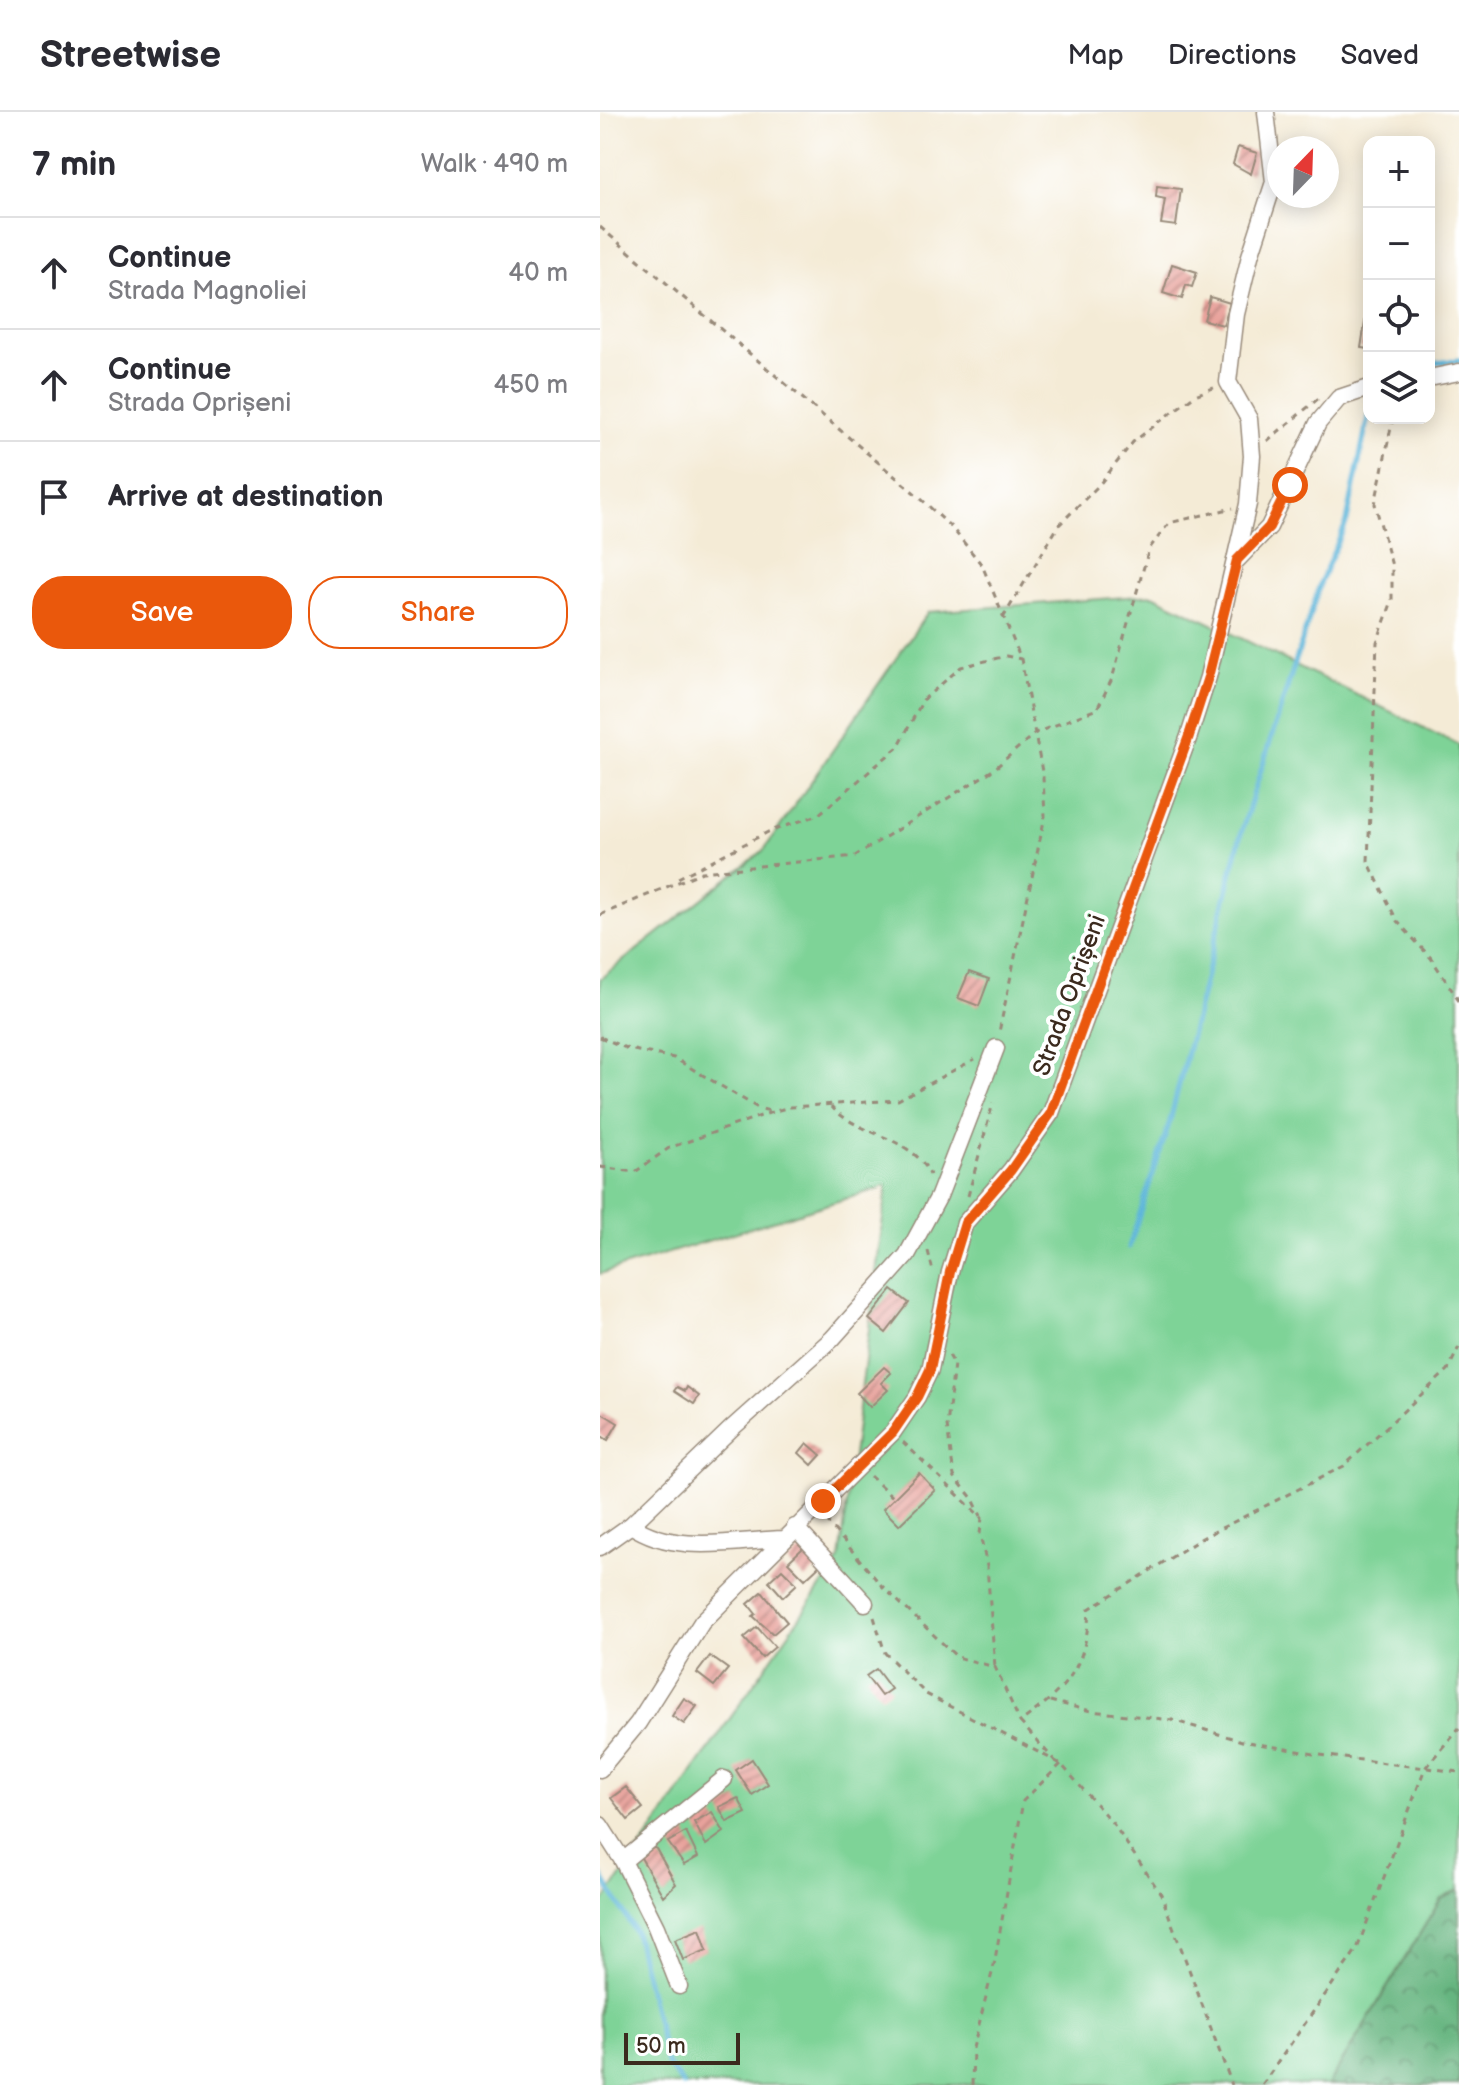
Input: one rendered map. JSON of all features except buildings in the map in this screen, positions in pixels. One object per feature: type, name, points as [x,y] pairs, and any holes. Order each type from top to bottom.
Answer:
[{"type":"street","points":[[1228,382],[1236,314],[1250,256],[1274,182],[1266,112]]},
{"type":"street","points":[[1435,377],[1459,372]]},
{"type":"street","name":"Strada Oprișeni","points":[[600,1769],[638,1723],[702,1622],[893,1432],[917,1397],[930,1370],[950,1272],[965,1223],[1011,1170],[1051,1113],[1199,707],[1237,560],[1248,504],[1252,456],[1249,419],[1228,382]]},
{"type":"street","points":[[1237,560],[1269,527],[1318,423],[1339,398],[1363,390]]},
{"type":"street","points":[[600,1547],[631,1525],[731,1429],[832,1339],[907,1255],[939,1196],[996,1048]]},
{"type":"street","points":[[631,1525],[656,1539],[687,1544],[789,1533],[865,1603]]},
{"type":"street","points":[[623,1861],[724,1779]]},
{"type":"street","points":[[600,1825],[651,1915],[679,1986]]},
{"type":"path","points":[[600,227],[952,528],[982,565],[1021,659],[1043,777],[1045,816],[996,1048],[898,1100],[772,1112],[733,1129],[669,1148],[635,1172],[600,1167]]},
{"type":"path","points":[[1003,618],[1059,525],[1099,485],[1133,442],[1195,395],[1228,382]]},
{"type":"path","points":[[1252,456],[1316,398],[1339,398]]},
{"type":"path","points":[[1392,424],[1375,504],[1392,566],[1392,601],[1377,642],[1368,861],[1397,921],[1431,958],[1459,1001]]},
{"type":"path","points":[[664,885],[702,872],[855,856],[993,770],[1035,733],[1097,709],[1112,679],[1149,549],[1169,523],[1248,504]]},
{"type":"path","points":[[600,915],[768,832],[818,815],[898,747],[923,700],[961,667],[1006,656],[1021,659]]},
{"type":"path","points":[[600,1037],[628,1049],[674,1058],[758,1108],[772,1112]]},
{"type":"path","points":[[965,1223],[970,1184],[993,1102]]},
{"type":"path","points":[[831,1106],[840,1117],[905,1147],[927,1166],[939,1196]]},
{"type":"path","points":[[927,1245],[934,1274]]},
{"type":"path","points":[[939,1333],[954,1364],[947,1426],[954,1476],[973,1499],[982,1518],[980,1534],[987,1566],[995,1667],[1020,1722],[1056,1762]]},
{"type":"path","points":[[1020,1722],[1060,1694],[1088,1643],[1089,1609],[1202,1538],[1344,1466],[1448,1370],[1459,1347]]},
{"type":"path","points":[[893,1432],[982,1518]]},
{"type":"path","points":[[859,1465],[894,1498]]},
{"type":"path","points":[[815,1508],[881,1585],[957,1657],[995,1667]]},
{"type":"path","points":[[865,1603],[885,1653],[926,1694],[1061,1764],[1114,1825],[1161,1894],[1232,2085]]},
{"type":"path","points":[[1049,1701],[1091,1711],[1172,1720],[1242,1741],[1320,1755],[1459,1772]]},
{"type":"path","points":[[1262,2085],[1357,1949],[1425,1768],[1459,1728]]},
{"type":"path","points":[[972,2085],[973,2048],[994,1965],[1023,1801],[1061,1764]]},
{"type":"green space","points":[[1153,595],[1459,745],[1459,1890],[1441,1899],[1328,2085],[600,2085],[600,1907],[840,1559],[887,1186],[600,1274],[600,979],[764,850],[928,612]]},
{"type":"green space","points":[[1459,1890],[1459,2085],[1328,2085],[1441,1899]]},
{"type":"waterway","points":[[1435,363],[1459,360]]},
{"type":"waterway","points":[[1129,1247],[1170,1121],[1242,830],[1321,581],[1347,521],[1367,424]]},
{"type":"waterway","points":[[600,1873],[635,1932],[667,2064],[683,2085]]},
{"type":"route","points":[[823,1501],[893,1432],[917,1397],[930,1370],[950,1272],[965,1223],[1011,1170],[1051,1113],[1189,736],[1208,677],[1237,560],[1269,527],[1290,485]]}]
